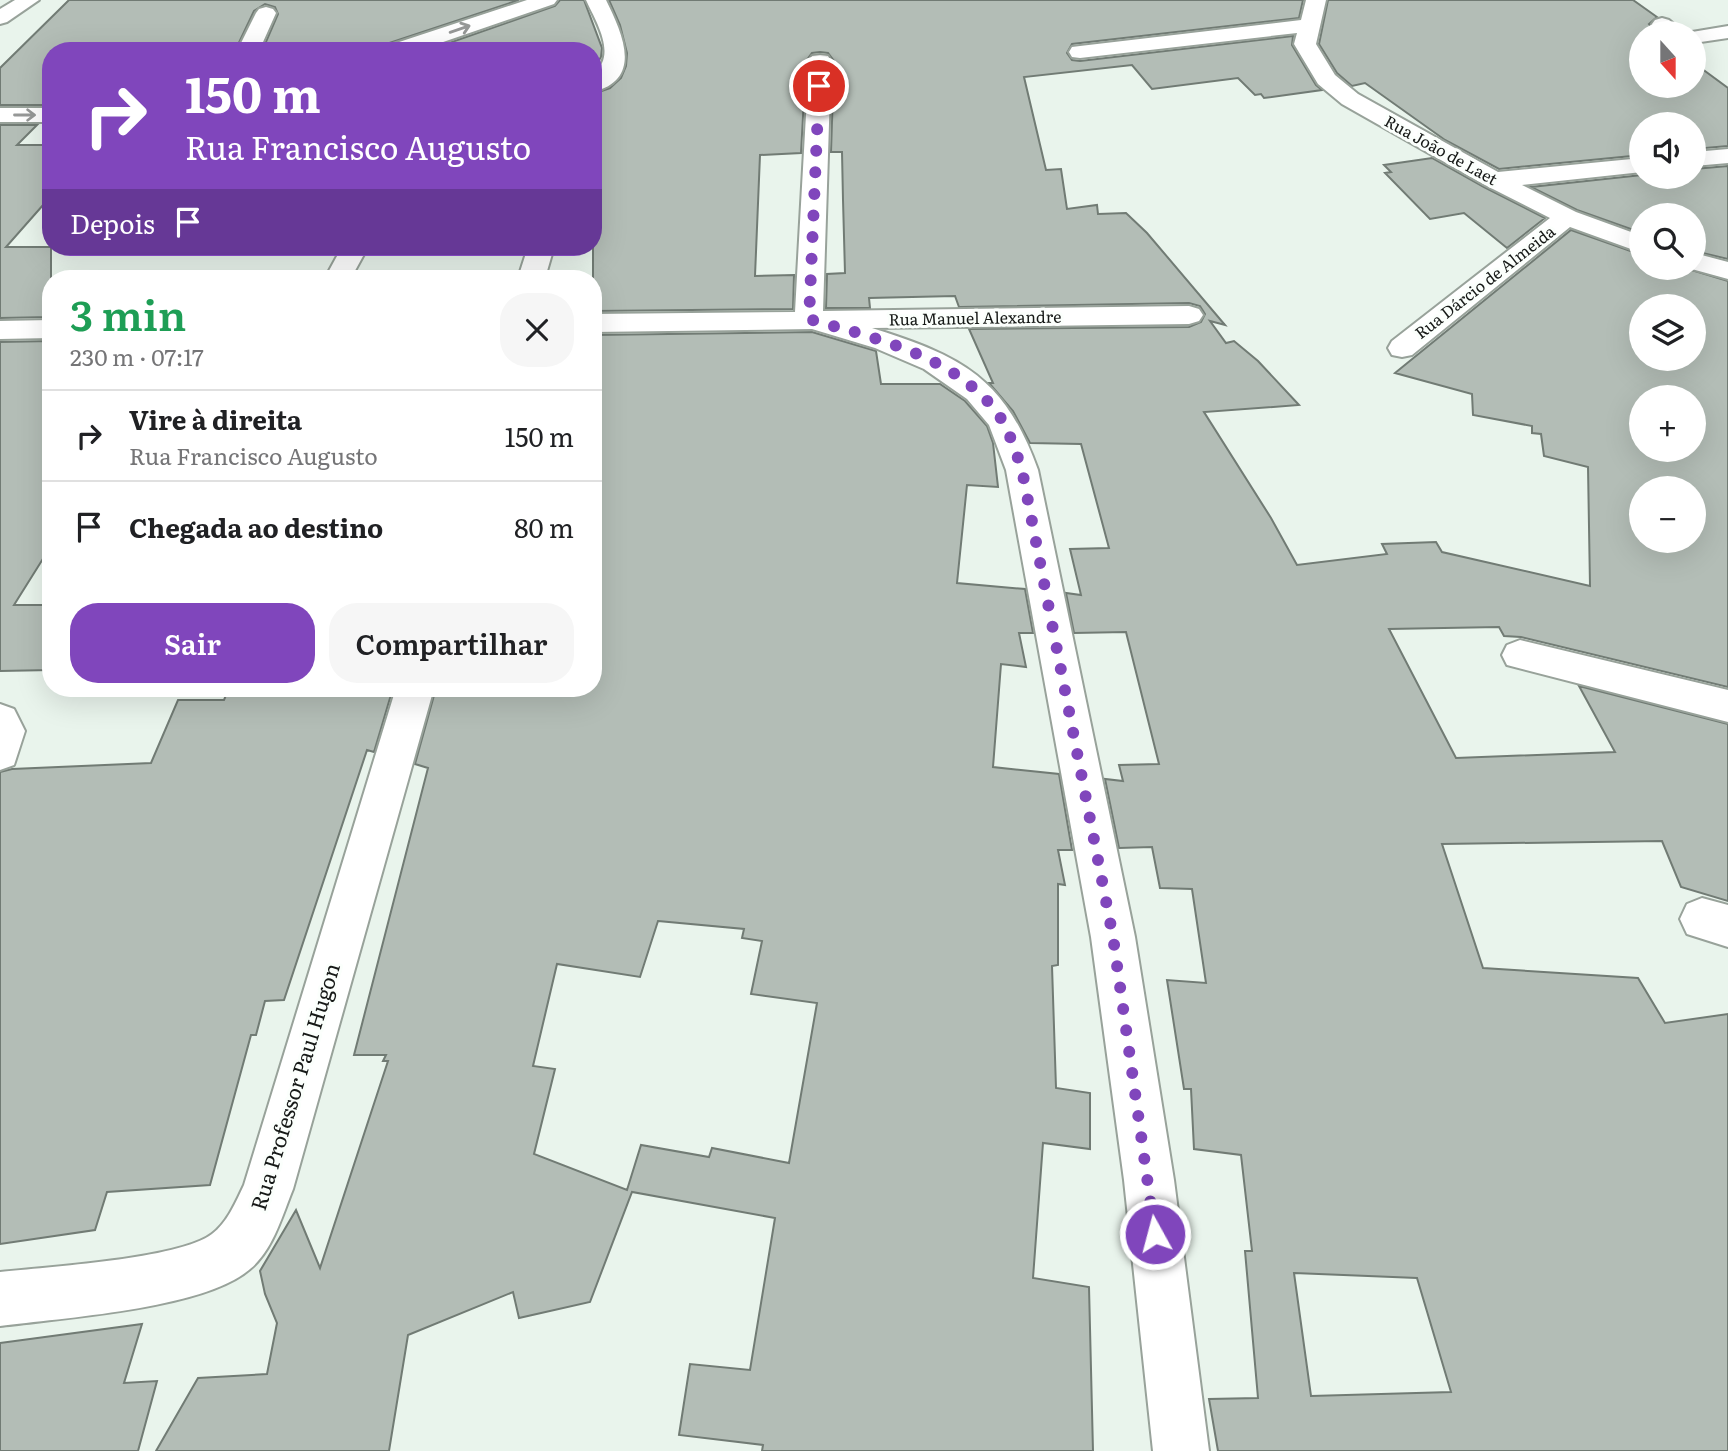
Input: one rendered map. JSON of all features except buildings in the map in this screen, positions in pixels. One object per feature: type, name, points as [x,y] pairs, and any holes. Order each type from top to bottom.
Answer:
[{"type":"street","points":[[0,19],[29,0]]},
{"type":"street","points":[[422,42],[547,0]]},
{"type":"street","points":[[596,0],[614,44],[615,61],[611,70],[602,78]]},
{"type":"street","name":"Rua João de Laet","points":[[1315,0],[1305,44],[1326,79],[1339,91],[1494,180],[1567,217],[1629,240]]},
{"type":"street","points":[[252,42],[266,13]]},
{"type":"street","points":[[1080,52],[1309,25]]},
{"type":"street","points":[[1706,35],[1728,32]]},
{"type":"street","points":[[820,61],[809,319],[876,339],[936,363],[972,386],[996,412],[1011,438],[1022,470],[1113,937],[1149,1180],[1181,1451]]},
{"type":"street","points":[[0,115],[42,115]]},
{"type":"street","points":[[1706,158],[1728,156]]},
{"type":"street","points":[[1494,180],[1629,166]]},
{"type":"street","name":"Rua Dárcio de Almeida","points":[[1402,348],[1567,217]]},
{"type":"street","points":[[1706,265],[1728,271]]},
{"type":"street","name":"Rua Manuel Alexandre","points":[[602,323],[1189,315]]},
{"type":"street","points":[[0,330],[42,329]]},
{"type":"street","points":[[1520,655],[1728,706]]},
{"type":"street","name":"Rua Professor Paul Hugon","points":[[0,1299],[185,1273],[229,1254],[250,1230],[268,1189],[412,697]]},
{"type":"route","points":[[819,86],[809,319],[876,339],[936,363],[972,386],[996,412],[1011,438],[1022,470],[1113,937],[1155,1234]]}]
